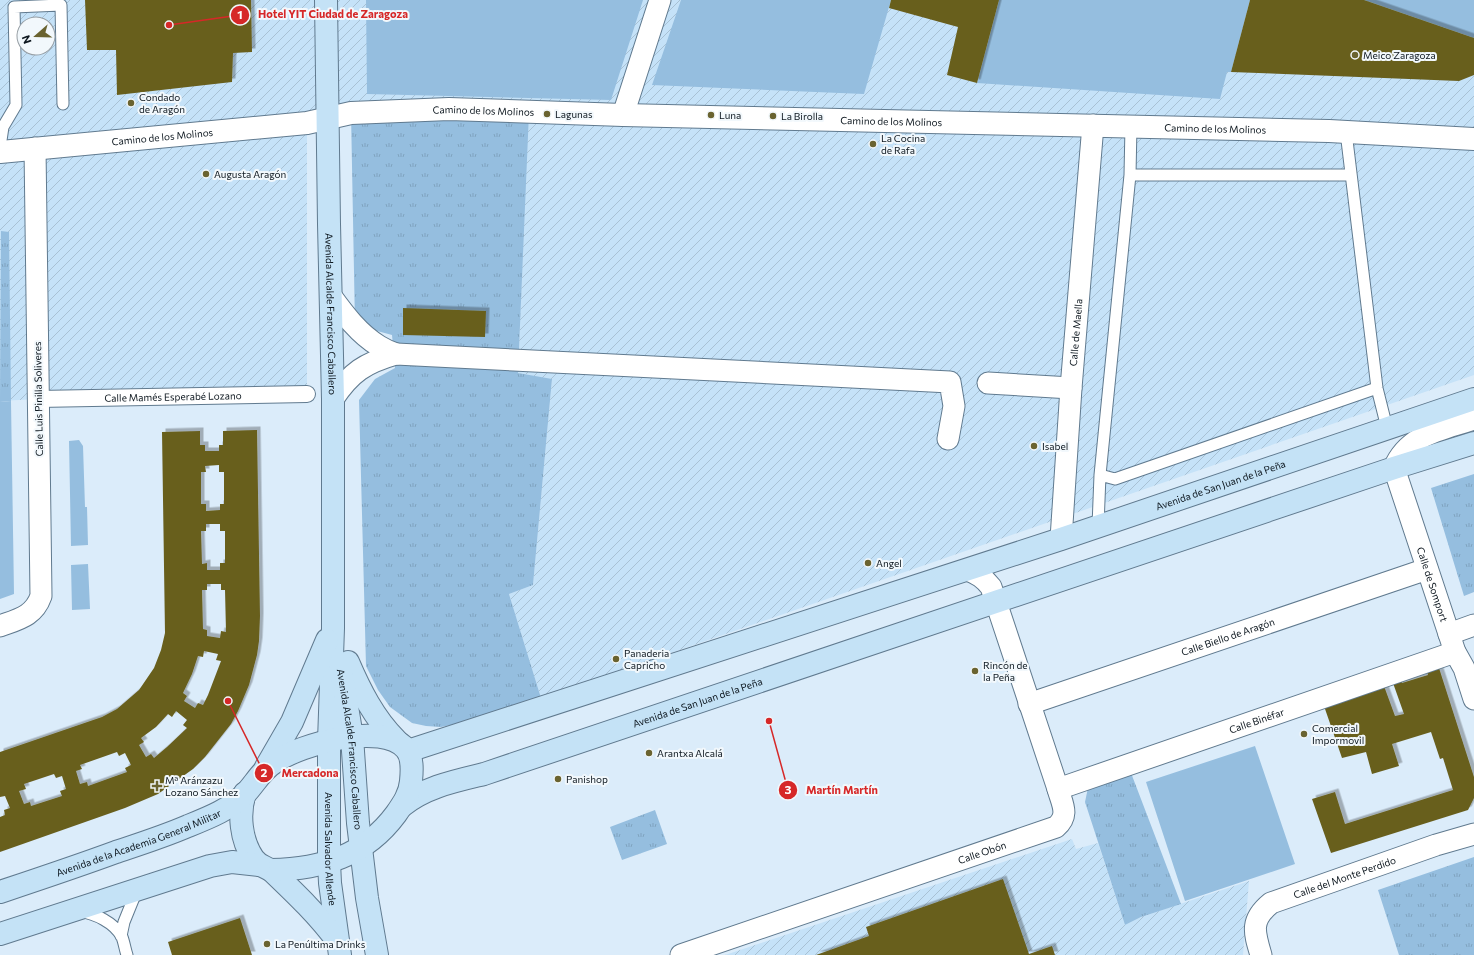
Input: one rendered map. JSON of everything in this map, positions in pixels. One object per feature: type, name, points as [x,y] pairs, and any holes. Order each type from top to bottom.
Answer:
[{"type":"main road","name":"Avenida Alcalde Francisco Caballero","points":[[326,0],[333,399],[333,628],[328,741]]},
{"type":"main road","name":"Avenida de San Juan de la Peña","points":[[402,746],[967,570],[1474,399]]},
{"type":"main road","name":"Avenida de San Juan de la Peña","points":[[402,806],[417,795],[434,788],[484,774],[995,601],[1394,468],[1474,443]]},
{"type":"main road","name":"Avenida Alcalde Francisco Caballero","points":[[333,628],[347,698],[352,737],[361,848]]},
{"type":"main road","name":"Avenida Alcalde Francisco Caballero","points":[[333,628],[358,684],[373,713],[381,724],[402,746]]},
{"type":"main road","name":"Avenida Alcalde Francisco Caballero","points":[[264,770],[292,722],[333,628]]},
{"type":"main road","name":"Avenida de San Juan de la Peña","points":[[265,868],[300,869],[329,862],[361,848],[383,830],[402,806],[411,785],[412,765],[402,746],[380,736],[352,737]]},
{"type":"main road","name":"Avenida de la Academia General Militar","points":[[0,892],[186,827],[224,809],[245,794],[264,770],[284,757],[296,751],[328,741],[352,737]]},
{"type":"main road","name":"Avenida Salvador Allende","points":[[328,741],[330,883],[339,948]]},
{"type":"main road","points":[[245,794],[241,804],[241,815],[242,829],[248,849],[265,868],[312,910],[339,948]]},
{"type":"main road","points":[[361,848],[368,906],[377,955]]},
{"type":"main road","points":[[0,934],[210,866],[232,862],[265,868]]},
{"type":"street","points":[[623,115],[660,0]]},
{"type":"street","name":"Camino de los Molinos","points":[[0,152],[293,125],[351,113],[449,110],[1131,126],[1346,132],[1474,138]]},
{"type":"street","name":"Calle de Maella","points":[[1061,539],[1071,388],[1093,126]]},
{"type":"street","name":"Calle Luis Pinilla Soliveres","points":[[0,626],[23,617],[31,612],[38,605],[41,596],[35,148]]},
{"type":"street","points":[[331,296],[348,319],[368,338],[379,346],[396,354]]},
{"type":"street","points":[[333,399],[344,383],[354,373],[381,358],[396,354],[950,382],[954,406],[948,439]]},
{"type":"street","points":[[988,383],[1071,388]]},
{"type":"street","name":"Calle Mamés Esperabé Lozano","points":[[38,399],[307,394]]},
{"type":"street","points":[[1394,468],[1397,460],[1404,450],[1413,442],[1425,436],[1474,419]]},
{"type":"street","name":"Calle de Somport","points":[[1394,468],[1452,643],[1464,668],[1474,699]]},
{"type":"street","name":"Calle Biello de Aragón","points":[[1029,704],[1427,569]]},
{"type":"street","points":[[967,570],[977,573],[985,579],[991,587],[995,601]]},
{"type":"street","name":"Calle Obón","points":[[681,955],[1056,827],[1062,821],[1064,816],[1058,789],[995,601]]},
{"type":"street","name":"Calle Binéfar","points":[[1058,789],[1452,643],[1474,625]]},
{"type":"street","name":"Calle del Monte Perdido","points":[[1262,955],[1255,934],[1256,922],[1261,911],[1271,903],[1436,845],[1474,834]]},
{"type":"lane","points":[[0,147],[3,127],[16,105],[14,7],[61,5],[63,104]]},
{"type":"lane","points":[[1098,526],[1100,475],[1130,175],[1131,126]]},
{"type":"lane","points":[[1346,132],[1376,388],[1387,428]]},
{"type":"lane","points":[[1130,175],[1351,175]]},
{"type":"lane","points":[[1100,475],[1116,479],[1376,388]]},
{"type":"lane","points":[[121,936],[124,922],[137,889]]},
{"type":"lane","points":[[77,910],[89,912],[101,917],[112,926],[121,936],[127,955]]},
{"type":"shaded area","points":[[0,0],[1474,0],[1474,375],[541,698],[509,594],[533,585],[552,380],[518,373],[528,112],[307,123],[307,394],[0,401]]},
{"type":"shaded area","points":[[1072,839],[1076,849],[1098,843],[1125,925],[1141,917],[1249,881],[1243,955],[725,955]]},
{"type":"green space","points":[[366,0],[643,0],[611,100],[367,94]]},
{"type":"green space","points":[[681,0],[891,0],[864,94],[652,85]]},
{"type":"green space","points":[[999,0],[1250,0],[1231,72],[1227,72],[1220,99],[977,83]]},
{"type":"green space","points":[[1364,0],[1474,0],[1474,38]]},
{"type":"green space","points":[[529,112],[518,373],[552,379],[533,585],[509,594],[541,698],[460,723],[441,727],[426,726],[412,723],[390,707],[378,690],[366,666],[359,400],[375,379],[395,368],[392,335],[355,325],[351,113]]},
{"type":"green space","points":[[1,231],[9,232],[11,402],[0,401]]},
{"type":"green space","points":[[0,401],[11,402],[14,594],[0,599]]},
{"type":"green space","points":[[79,440],[83,446],[88,545],[71,546],[69,441]]},
{"type":"green space","points":[[1474,474],[1474,592],[1464,596],[1431,488]]},
{"type":"green space","points":[[88,564],[90,609],[72,610],[71,565]]},
{"type":"green space","points":[[1255,746],[1295,864],[1185,901],[1146,782]]},
{"type":"green space","points":[[1128,765],[1181,904],[1141,917],[1125,925],[1085,802],[1090,778]]},
{"type":"green space","points":[[655,810],[667,844],[622,860],[610,827]]},
{"type":"green space","points":[[1474,857],[1474,955],[1399,955],[1378,890]]},
{"type":"building","points":[[85,0],[251,0],[252,52],[233,53],[232,82],[117,95],[116,50],[87,50]]},
{"type":"building","points":[[891,0],[999,0],[977,83],[947,75],[958,27],[889,8]]},
{"type":"building","name":"Meico Zaragoza","points":[[1250,0],[1364,0],[1474,38],[1474,75],[1459,81],[1231,72]]},
{"type":"building","points":[[403,308],[486,311],[485,337],[403,335]]},
{"type":"building","points":[[257,430],[260,616],[259,641],[249,685],[238,711],[231,724],[205,757],[193,769],[158,794],[125,808],[0,852],[0,817],[5,815],[4,810],[10,808],[5,796],[0,797],[0,752],[102,717],[117,709],[139,690],[154,668],[161,650],[165,633],[162,432],[200,431],[200,445],[205,445],[205,451],[219,451],[219,445],[223,445],[223,431]],"holes":[[[219,465],[219,472],[224,472],[224,504],[220,504],[220,510],[206,511],[206,504],[201,504],[201,472],[206,472],[205,466]],[[206,524],[220,524],[220,531],[225,531],[225,563],[220,563],[220,570],[207,570],[207,563],[202,564],[201,531],[206,531]],[[207,584],[221,584],[221,590],[225,590],[226,632],[221,631],[220,638],[207,636],[207,630],[203,629],[202,590],[207,590]],[[204,651],[218,654],[216,660],[221,661],[203,705],[198,703],[195,708],[184,701],[187,696],[183,693],[192,674],[198,656],[203,657]],[[176,711],[187,720],[183,725],[187,728],[154,758],[151,754],[146,757],[139,745],[144,742],[141,738],[156,727],[168,714],[172,717]],[[117,752],[119,756],[125,753],[131,765],[125,768],[127,772],[88,786],[87,782],[80,784],[76,771],[82,769],[80,765]],[[54,774],[56,778],[62,776],[66,789],[60,791],[62,796],[31,806],[30,802],[24,804],[19,791],[26,789],[24,784]]]},
{"type":"building","points":[[1439,668],[1474,777],[1474,798],[1468,810],[1331,853],[1312,799],[1335,792],[1345,824],[1453,790],[1443,758],[1440,759],[1431,732],[1392,744],[1399,766],[1372,774],[1366,752],[1342,758],[1324,706],[1384,686],[1395,716],[1404,714],[1393,683],[1401,680],[1402,683],[1428,675],[1427,672]]},
{"type":"building","points":[[1003,879],[1029,954],[1052,946],[1055,955],[816,955],[869,936],[866,927]]},
{"type":"building","points":[[240,918],[252,955],[172,955],[168,942]]},
{"type":"place","name":"Hotel YIT Ciudad de Zaragoza","points":[[169,25]]},
{"type":"place","name":"Meico Zaragoza","points":[[1355,55]]},
{"type":"place","name":"Condado de Aragón","points":[[131,103]]},
{"type":"place","name":"Lagunas","points":[[547,114]]},
{"type":"place","name":"Luna","points":[[711,115]]},
{"type":"place","name":"La Birolla","points":[[773,116]]},
{"type":"place","name":"La Cocina de Rafa","points":[[873,144]]},
{"type":"place","name":"Augusta Aragón","points":[[206,174]]},
{"type":"place","name":"Isabel","points":[[1034,446]]},
{"type":"place","name":"Angel","points":[[868,563]]},
{"type":"place","name":"Panaderia Capricho","points":[[616,659]]},
{"type":"place","name":"Rincón de la Peña","points":[[975,671]]},
{"type":"place","name":"Mercadona","points":[[228,701]]},
{"type":"place","name":"Martín Martín","points":[[769,721]]},
{"type":"place","name":"Comercial Impormovil","points":[[1304,734]]},
{"type":"place","name":"Arantxa Alcalá","points":[[649,753]]},
{"type":"place","name":"Panishop","points":[[558,779]]},
{"type":"place","name":"Mª Aránzazu Lozano Sánchez","points":[[157,786]]},
{"type":"place","name":"La Penúltima Drinks","points":[[267,944]]}]
